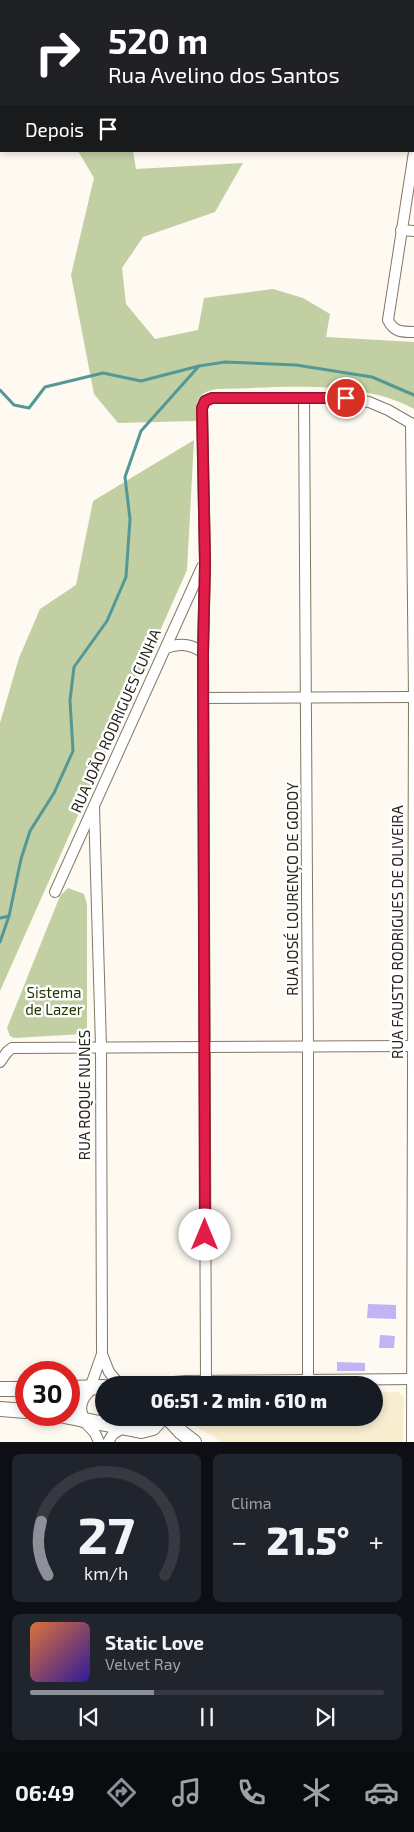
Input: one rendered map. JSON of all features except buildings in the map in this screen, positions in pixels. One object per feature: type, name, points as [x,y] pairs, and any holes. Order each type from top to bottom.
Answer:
[{"type":"main road","points":[[80,1388],[95,1388]]},
{"type":"main road","points":[[0,1389],[15,1389]]},
{"type":"main road","name":"RUA ROQUE NUNES","points":[[83,1420],[79,1410],[80,1400],[95,1389]]},
{"type":"main road","points":[[0,1409],[15,1410]]},
{"type":"main road","points":[[80,1419],[126,1429],[149,1430],[153,1426]]},
{"type":"main road","points":[[175,1426],[194,1442]]},
{"type":"main road","points":[[126,1429],[150,1442]]},
{"type":"street","points":[[414,152],[388,320],[391,327],[399,332],[414,332]]},
{"type":"street","points":[[401,230],[414,231]]},
{"type":"street","points":[[206,1376],[203,653],[205,562],[202,408],[205,401],[212,398],[346,398],[369,402],[388,410],[412,424]]},
{"type":"street","name":"RUA JOSÉ LOURENÇO DE GODOY","points":[[304,398],[307,698],[308,1376]]},
{"type":"street","name":"RUA FAUSTO RODRIGUES DE OLIVEIRA","points":[[412,424],[414,697],[412,1442]]},
{"type":"street","name":"RUA JOÃO RODRIGUES CUNHA","points":[[55,892],[205,562]]},
{"type":"street","points":[[166,648],[176,644],[186,645],[197,648],[203,653]]},
{"type":"street","points":[[204,698],[414,697]]},
{"type":"street","name":"RUA ROQUE NUNES","points":[[94,806],[101,1046],[102,1354],[99,1376]]},
{"type":"street","points":[[1,1060],[12,1048],[101,1046],[413,1046]]},
{"type":"street","name":"RUA ROQUE NUNES","points":[[102,1354],[112,1376]]},
{"type":"street","points":[[383,1379],[413,1379]]},
{"type":"street","points":[[83,1420],[95,1432],[99,1442]]},
{"type":"street","points":[[108,1442],[113,1434],[126,1429]]},
{"type":"shaded area","points":[[383,1392],[399,1392],[404,1397],[403,1442],[222,1442],[195,1426],[383,1426]]},
{"type":"green space","points":[[79,152],[133,152],[136,169],[243,163],[215,212],[143,237],[122,268],[126,304],[155,339],[198,330],[204,298],[273,289],[303,298],[330,314],[326,337],[414,342],[414,409],[392,399],[343,389],[292,387],[217,389],[205,393],[199,399],[196,421],[118,423],[94,394],[71,275],[94,178]]},
{"type":"green space","points":[[194,440],[187,570],[0,991],[0,723],[19,658],[40,609],[76,585],[93,501]]},
{"type":"green space","name":"Sistema de Lazer","points":[[68,888],[84,894],[87,904],[87,1031],[83,1034],[14,1038],[10,1036],[7,1028],[60,896]]},
{"type":"waterway","points":[[0,390],[14,405],[29,408],[45,387],[103,373],[141,381],[199,366],[225,362],[296,365],[372,377],[414,395]]},
{"type":"waterway","points":[[0,942],[9,916],[21,859],[30,831],[54,793],[73,751],[70,700],[74,667],[107,621],[126,577],[130,519],[125,477],[141,431],[199,366]]},
{"type":"waterway","points":[[0,918],[9,916]]},
{"type":"route","points":[[205,1235],[203,653],[205,562],[202,408],[205,401],[212,398],[346,398]]}]
